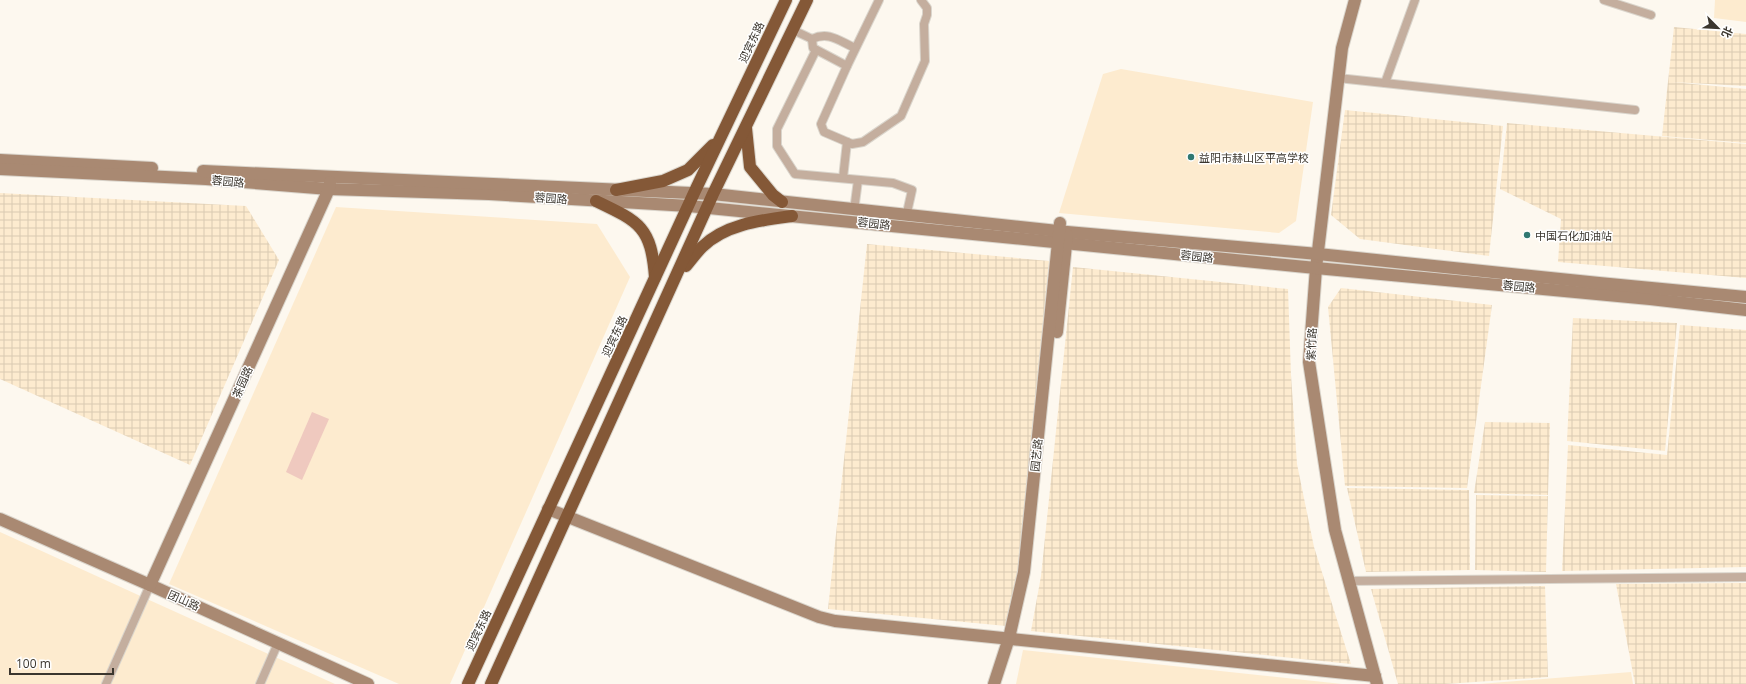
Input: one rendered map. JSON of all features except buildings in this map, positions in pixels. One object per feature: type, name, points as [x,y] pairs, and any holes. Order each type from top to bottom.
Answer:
[{"type":"highway","name":"迎宾东路","points":[[468,684],[654,279],[786,0]]},
{"type":"highway","points":[[492,684],[713,194],[807,0]]},
{"type":"highway","points":[[736,104],[753,112]]},
{"type":"highway","points":[[746,127],[750,167],[773,195],[782,202]]},
{"type":"highway","points":[[616,190],[663,181],[688,170],[720,139]]},
{"type":"highway","points":[[596,202],[627,216],[646,232],[653,254],[654,279],[673,283]]},
{"type":"highway","points":[[673,283],[703,246],[725,231],[755,221],[792,216]]},
{"type":"street","points":[[879,0],[855,48],[821,124],[824,132],[852,144],[863,142],[901,116],[925,61],[924,24],[927,16],[927,8],[921,0]]},
{"type":"street","name":"紫竹路","points":[[1355,0],[1342,48],[1338,78],[1316,268],[1309,362],[1335,530],[1376,680]]},
{"type":"street","points":[[1385,83],[1415,0]]},
{"type":"street","points":[[1604,0],[1651,15]]},
{"type":"street","points":[[793,30],[812,39],[819,36],[828,35],[855,48]]},
{"type":"street","points":[[812,39],[813,48],[847,66]]},
{"type":"street","points":[[816,50],[777,129],[777,146],[795,174],[892,183],[912,190],[908,208]]},
{"type":"street","points":[[1338,78],[1635,110]]},
{"type":"street","points":[[843,178],[847,142]]},
{"type":"street","name":"蓉园路","points":[[0,160],[596,202],[689,206],[707,209],[792,216],[1063,232],[1316,268],[1642,298],[1746,310]]},
{"type":"street","name":"蓉园路","points":[[0,169],[206,179],[713,194],[1063,232],[1318,254],[1599,283],[1746,296]]},
{"type":"street","points":[[855,203],[858,180]]},
{"type":"street","name":"茶园路","points":[[150,585],[330,183]]},
{"type":"street","name":"园艺路","points":[[1002,684],[1013,639],[1026,559],[1063,232]]},
{"type":"street","points":[[548,509],[567,518],[819,617],[835,621],[1013,639],[1376,680]]},
{"type":"street","name":"团山路","points":[[0,519],[368,684]]},
{"type":"street","points":[[1348,581],[1746,577]]},
{"type":"street","points":[[106,684],[150,585]]},
{"type":"street","name":"园艺路","points":[[994,684],[1013,639]]},
{"type":"street","points":[[260,684],[278,643]]},
{"type":"shaded area","points":[[1715,0],[1746,0],[1746,22],[1714,18]]},
{"type":"shaded area","points":[[1674,27],[1746,34],[1746,86],[1672,82],[1746,89],[1746,143],[1662,136]]},
{"type":"shaded area","name":"益阳市赫山区平高学校","points":[[1121,69],[1313,102],[1296,221],[1279,233],[1059,213],[1103,74]]},
{"type":"shaded area","points":[[1345,110],[1503,126],[1489,256],[1360,239],[1331,215]]},
{"type":"shaded area","points":[[1507,123],[1746,144],[1746,278],[1558,262],[1561,219],[1500,189]]},
{"type":"shaded area","points":[[0,193],[246,206],[279,260],[190,465],[0,379]]},
{"type":"shaded area","points":[[336,207],[597,224],[630,277],[450,684],[399,684],[169,584]]},
{"type":"shaded area","points":[[867,244],[1049,261],[1019,566],[1006,626],[828,609]]},
{"type":"shaded area","points":[[1073,267],[1288,289],[1291,375],[1297,464],[1314,547],[1351,664],[1031,631],[1041,576]]},
{"type":"shaded area","points":[[1341,288],[1492,305],[1467,488],[1345,486],[1328,307]]},
{"type":"shaded area","points":[[1573,318],[1677,323],[1665,451],[1567,441]]},
{"type":"shaded area","points":[[1680,325],[1746,330],[1746,567],[1562,571],[1568,445],[1667,455]]},
{"type":"shaded area","points":[[312,412],[329,419],[302,480],[286,472]]},
{"type":"shaded area","points":[[1485,422],[1550,423],[1548,495],[1474,493]]},
{"type":"shaded area","points":[[1347,488],[1469,490],[1470,570],[1366,572]]},
{"type":"shaded area","points":[[1476,495],[1548,496],[1546,572],[1475,570]]},
{"type":"shaded area","points":[[0,532],[147,599],[335,684],[0,684]]},
{"type":"shaded area","points":[[1746,583],[1746,684],[1635,684],[1616,584]]},
{"type":"shaded area","points":[[1545,586],[1548,677],[1445,684],[1398,684],[1371,589]]},
{"type":"shaded area","points":[[1023,650],[1342,684],[1016,684]]},
{"type":"shaded area","points":[[1631,672],[1633,684],[1479,684]]},
{"type":"place","name":"益阳市赫山区平高学校","points":[[1191,157]]},
{"type":"place","name":"中国石化加油站","points":[[1527,235]]}]
